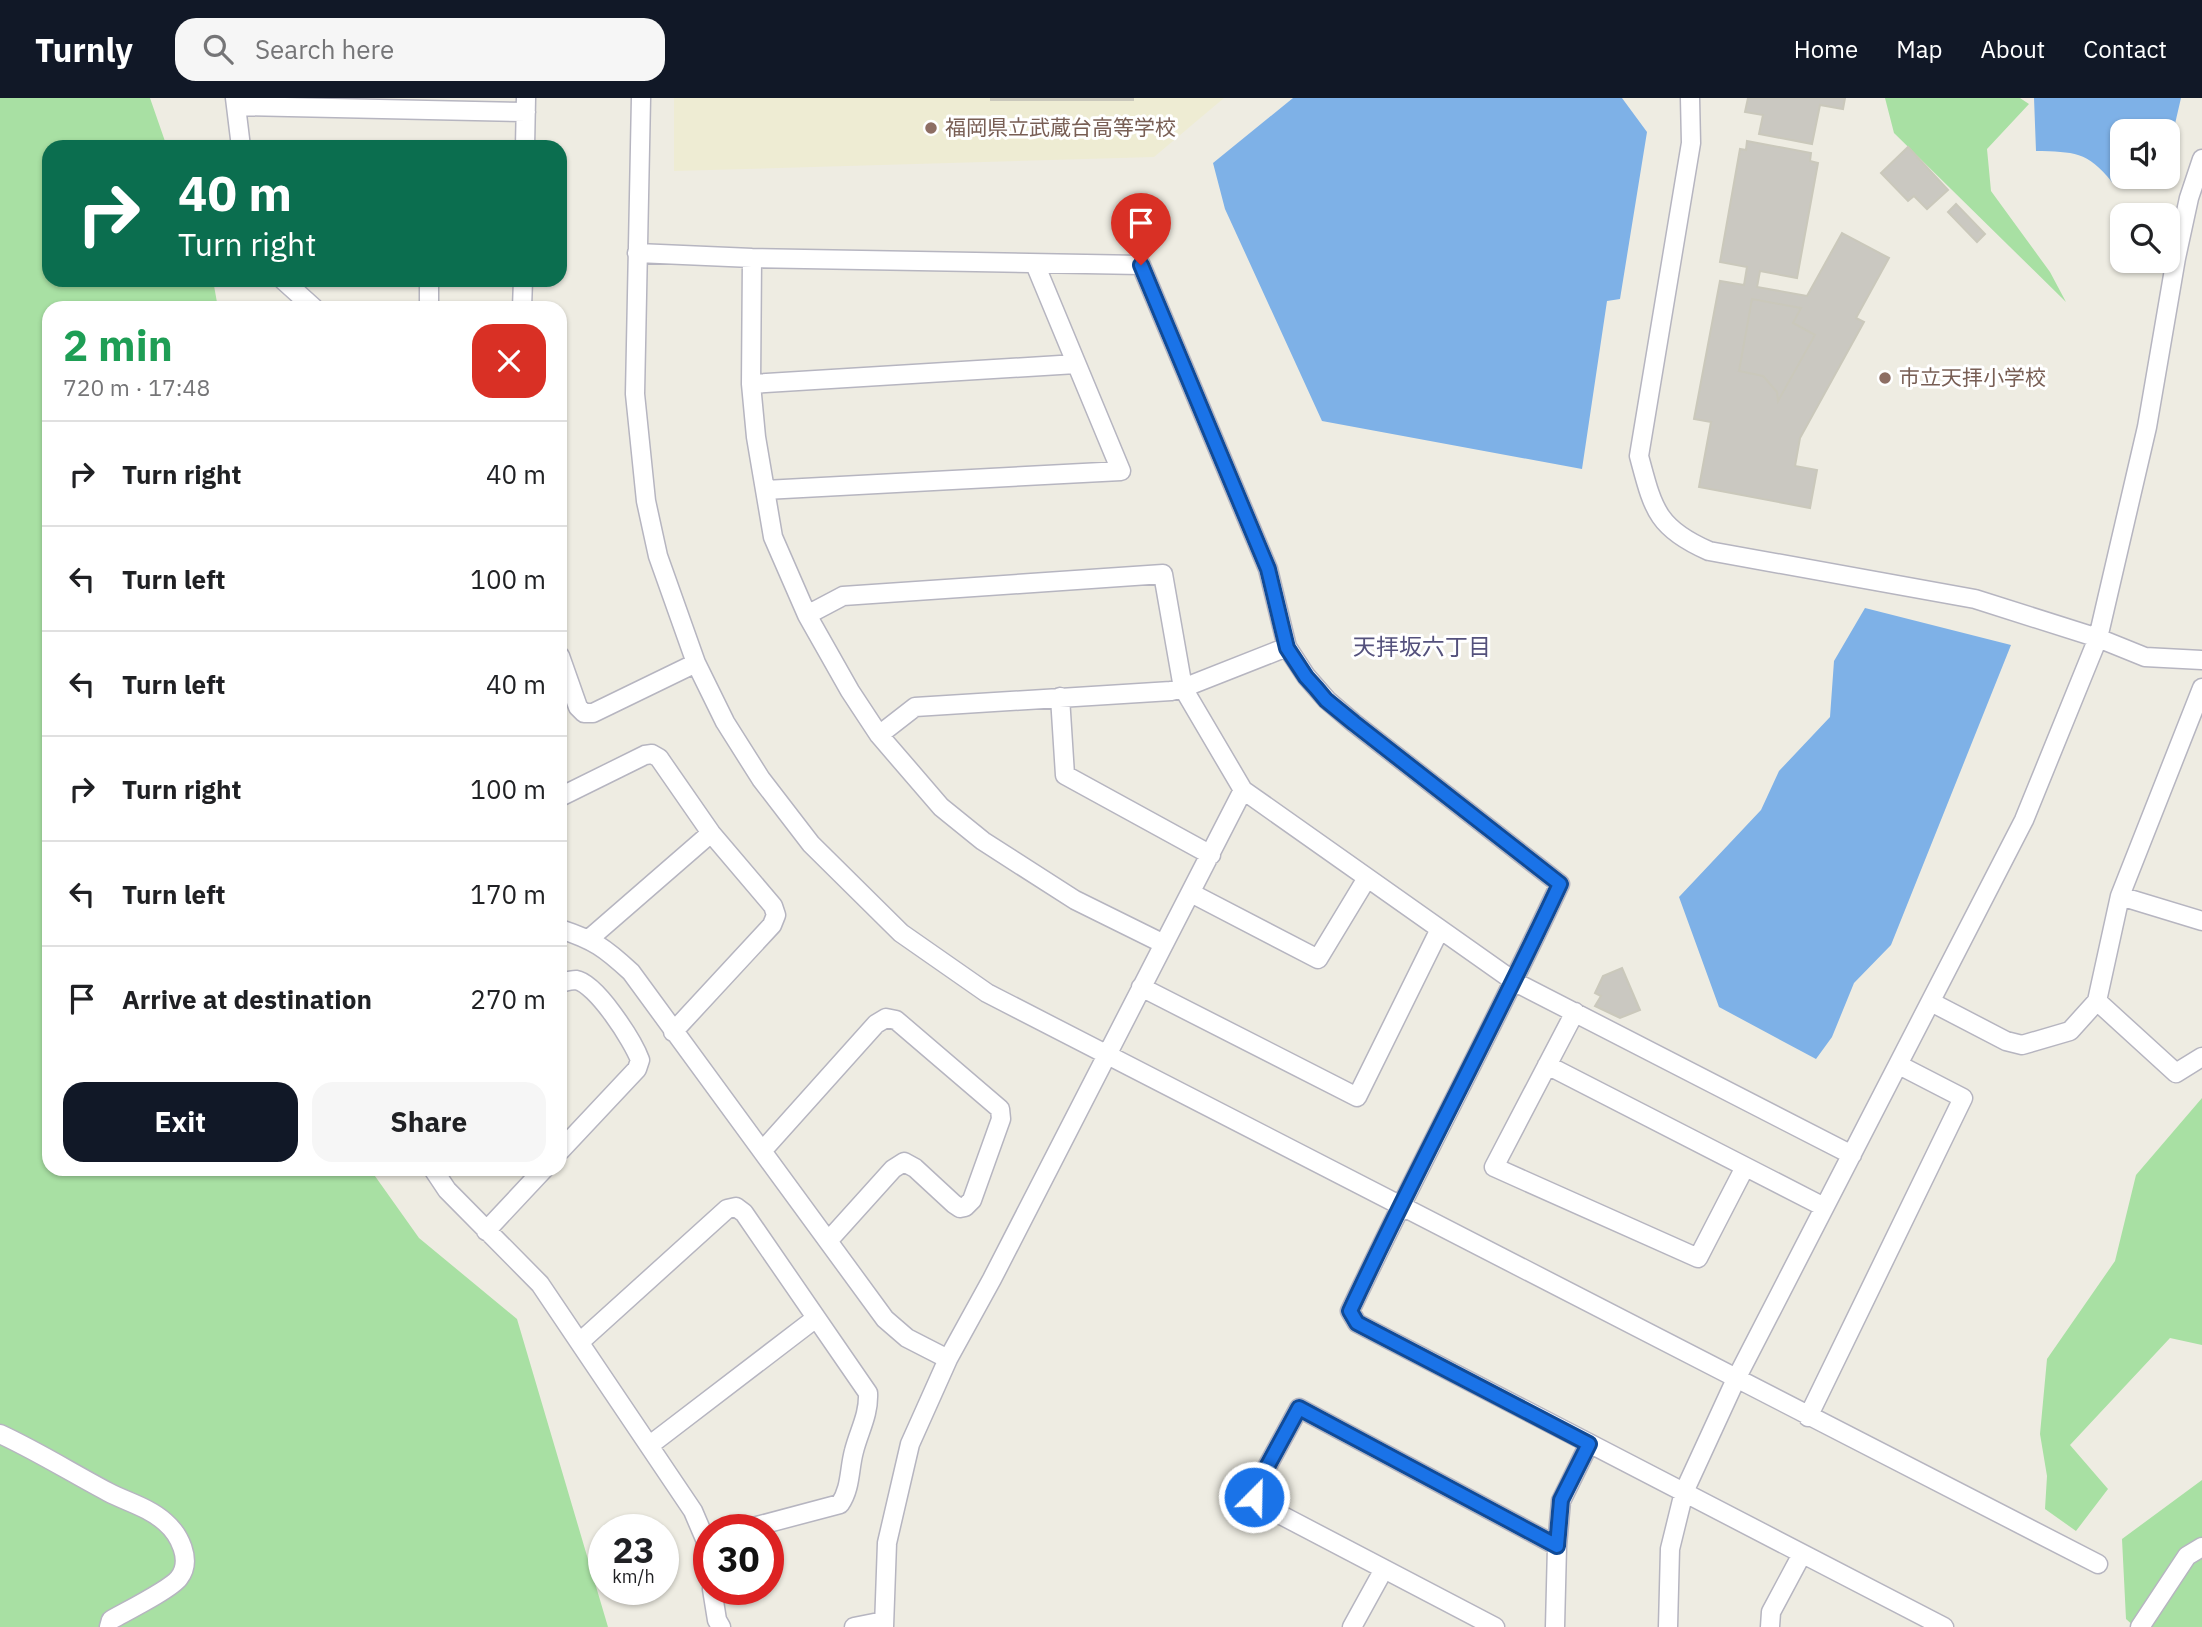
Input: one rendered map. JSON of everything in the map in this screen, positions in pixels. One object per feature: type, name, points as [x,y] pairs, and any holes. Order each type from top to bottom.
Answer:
[{"type":"street","points":[[641,98],[635,394],[646,501],[658,556],[696,663],[725,722],[761,779],[811,844],[901,933],[987,992],[1736,1380],[2098,1564]]},
{"type":"street","points":[[1690,98],[1691,143],[1639,456],[1649,495],[1666,527],[1688,542],[1709,551],[1975,599],[2098,638],[2145,657],[2202,660]]},
{"type":"street","points":[[240,140],[235,102],[526,105],[525,140]]},
{"type":"street","points":[[1668,1627],[1670,1549],[1684,1492],[1736,1380],[2024,820],[2098,638],[2147,427],[2189,198],[2202,159]]},
{"type":"street","points":[[637,253],[752,258],[1141,265],[1268,569],[1287,648],[1306,677],[1326,700],[1560,884],[1515,982],[1400,1205],[1350,1311],[1357,1323],[1944,1627]]},
{"type":"street","points":[[752,258],[751,384],[756,437],[773,537],[807,615],[850,691],[879,735],[942,807],[983,841],[1075,900],[1164,944]]},
{"type":"street","points":[[765,489],[1121,471],[1035,264]]},
{"type":"street","points":[[291,287],[306,301]]},
{"type":"street","points":[[751,384],[1076,364]]},
{"type":"street","points":[[807,615],[843,596],[1163,574],[1184,688],[1243,790],[1515,982],[1852,1156]]},
{"type":"street","points":[[879,735],[915,707],[1171,691],[1287,648]]},
{"type":"street","points":[[567,676],[578,707],[584,713],[593,713],[696,663]]},
{"type":"street","points":[[1931,1002],[2006,1041],[2022,1045],[2070,1031],[2097,1001],[2120,896],[2202,688]]},
{"type":"street","points":[[1060,697],[1065,775],[1211,855]]},
{"type":"street","points":[[567,793],[652,754],[659,758],[711,833],[773,906],[776,915],[772,925],[673,1032]]},
{"type":"street","points":[[854,1627],[884,1624],[887,1543],[910,1444],[948,1359],[998,1268],[1243,790]]},
{"type":"street","points":[[589,939],[711,833]]},
{"type":"street","points":[[1191,893],[1318,959],[1367,878]]},
{"type":"street","points":[[2120,896],[2202,921]]},
{"type":"street","points":[[1141,987],[1357,1097],[1440,929]]},
{"type":"street","points":[[567,931],[589,939],[611,953],[631,972],[885,1319],[907,1338],[948,1359]]},
{"type":"street","points":[[567,982],[576,980],[596,993],[636,1049],[640,1059],[637,1069],[567,1144]]},
{"type":"street","points":[[2097,1001],[2176,1073],[2202,1056]]},
{"type":"street","points":[[1575,1012],[1493,1167],[1698,1258],[1745,1167]]},
{"type":"street","points":[[763,1150],[876,1024],[886,1018],[896,1020],[1000,1109],[1001,1119],[972,1200],[965,1207],[960,1208],[915,1168],[904,1162],[893,1169],[829,1240]]},
{"type":"street","points":[[1548,1065],[1824,1207]]},
{"type":"street","points":[[1808,1417],[1963,1098],[1899,1065]]},
{"type":"street","points":[[438,1176],[447,1190],[540,1284],[581,1341],[694,1514]]},
{"type":"street","points":[[486,1231],[537,1176]]},
{"type":"street","points":[[581,1341],[727,1209],[736,1207],[744,1213],[868,1393],[869,1408],[853,1453],[847,1494],[841,1504],[784,1519]]},
{"type":"street","points":[[650,1445],[816,1318]]},
{"type":"street","points":[[1495,1627],[1260,1504],[1254,1497],[1255,1489],[1299,1408],[1557,1546]]},
{"type":"street","points":[[0,1434],[110,1493],[148,1509],[177,1534],[184,1552],[185,1566],[179,1579],[111,1620],[108,1627]]},
{"type":"street","points":[[1555,1627],[1561,1500],[1589,1444]]},
{"type":"street","points":[[2140,1627],[2187,1556],[2202,1547]]},
{"type":"street","points":[[1770,1627],[1771,1612],[1802,1554]]},
{"type":"street","points":[[1352,1627],[1384,1569]]},
{"type":"street","points":[[715,1605],[721,1627]]},
{"type":"shaded area","name":"福岡県立武蔵台高等学校","points":[[674,98],[1224,98],[1154,157],[674,171]]},
{"type":"green space","points":[[0,98],[150,98],[165,140],[42,140],[42,287],[214,287],[217,301],[42,301],[42,1176],[375,1176],[419,1238],[517,1319],[588,1559],[588,1605],[602,1605],[608,1627],[0,1627]]},
{"type":"green space","points":[[1885,98],[2020,98],[2029,104],[1987,149],[1991,191],[2050,272],[2066,302],[1894,133]]},
{"type":"green space","points":[[2202,1098],[2202,1345],[2170,1338],[2070,1445],[2108,1489],[2076,1531],[2045,1509],[2047,1476],[2040,1434],[2047,1359],[2115,1261],[2136,1175]]},
{"type":"green space","points":[[2202,1480],[2202,1627],[2135,1627],[2126,1619],[2122,1539]]},
{"type":"water","points":[[1293,98],[1622,98],[1647,132],[1620,299],[1607,301],[1582,469],[1322,421],[1225,209],[1213,163]]},
{"type":"water","points":[[2034,98],[2181,98],[2176,119],[2110,119],[2110,180],[2095,164],[2079,155],[2036,151]]},
{"type":"water","points":[[1865,608],[2011,645],[1891,945],[1854,983],[1832,1037],[1816,1059],[1719,1007],[1679,897],[1761,810],[1779,771],[1830,717],[1834,661]]},
{"type":"building","points":[[1133,98],[1133,100],[991,100]]},
{"type":"building","points":[[1748,98],[1845,98],[1843,109],[1820,105],[1812,144],[1759,134],[1763,115],[1745,112]]},
{"type":"building","points":[[1747,141],[1811,153],[1810,161],[1818,163],[1797,278],[1760,271],[1757,287],[1807,296],[1842,233],[1889,258],[1856,318],[1864,322],[1800,438],[1795,466],[1817,470],[1810,508],[1699,487],[1711,422],[1694,419],[1720,281],[1744,285],[1747,267],[1720,262],[1740,149],[1746,150]]},
{"type":"building","points":[[1908,147],[1948,190],[1927,209],[1914,196],[1908,201],[1881,173]]},
{"type":"building","points":[[1956,204],[1985,234],[1977,242],[1948,212]]},
{"type":"building","points":[[1752,299],[1801,308],[1793,323],[1815,335],[1778,401],[1777,392],[1763,376],[1739,371]]},
{"type":"building","points":[[1622,968],[1640,1010],[1620,1018],[1595,1006],[1601,996],[1595,993],[1603,976]]},
{"type":"place","name":"福岡県立武蔵台高等学校","points":[[931,128]]},
{"type":"place","name":"市立天拝小学校","points":[[1885,378]]},
{"type":"district","name":"天拝坂六丁目","points":[[1422,647]]},
{"type":"route","points":[[1141,265],[1268,569],[1287,648],[1306,677],[1326,700],[1354,723],[1560,884],[1515,982],[1400,1205],[1350,1311],[1357,1323],[1589,1444],[1561,1500],[1557,1546],[1299,1408],[1255,1489],[1254,1497]]}]
